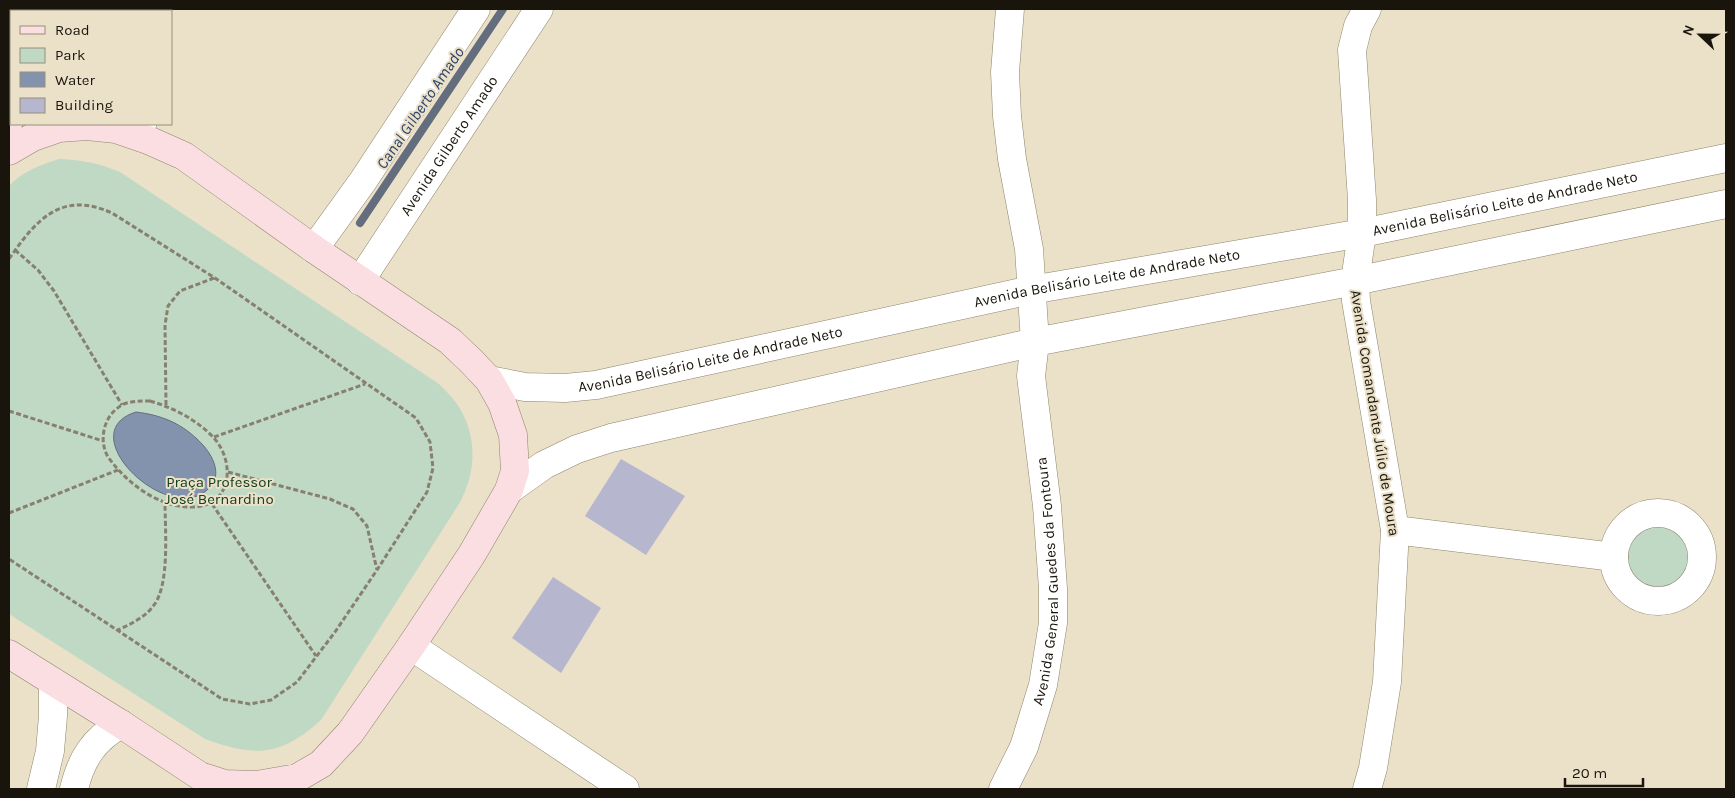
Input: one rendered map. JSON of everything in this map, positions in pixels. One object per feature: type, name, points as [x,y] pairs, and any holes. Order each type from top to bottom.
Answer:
[{"type":"main road","points":[[9,151],[33,137],[59,128],[87,126],[116,130],[148,140],[184,156],[314,250],[450,341],[489,380],[502,403],[514,435],[515,471],[509,490],[472,554],[350,733],[321,764],[297,778],[256,785],[204,783],[121,724],[9,654]]},
{"type":"main road","points":[[309,789],[321,764]]},
{"type":"street","points":[[314,250],[363,181],[476,9]]},
{"type":"street","name":"Avenida Gilberto Amado","points":[[360,281],[539,9]]},
{"type":"street","name":"Avenida General Guedes da Fontoura","points":[[1003,789],[1024,746],[1035,713],[1043,685],[1053,623],[1052,561],[1031,376],[1035,342],[1029,249],[1012,159],[1007,116],[1005,72],[1010,9]]},
{"type":"street","name":"Avenida Comandante Júlio de Moura","points":[[1367,9],[1358,26],[1352,50],[1362,200],[1362,233],[1355,281],[1356,301],[1395,530],[1387,682],[1374,768],[1367,789]]},
{"type":"street","points":[[149,125],[184,156]]},
{"type":"street","name":"Avenida Belisário Leite de Andrade Neto","points":[[489,380],[525,387],[565,388],[596,385],[1031,290],[1362,233],[1726,158]]},
{"type":"street","points":[[509,490],[544,465],[577,449],[611,438],[1035,342],[1355,281],[1726,204]]},
{"type":"street","points":[[1395,530],[1614,557]]},
{"type":"street","points":[[411,646],[625,789]]},
{"type":"street","points":[[41,789],[50,751],[53,682]]},
{"type":"street","points":[[74,789],[77,776],[90,750],[106,733],[121,724]]},
{"type":"path","points":[[9,259],[37,224],[50,212],[80,204],[97,206],[112,213],[215,278],[416,418],[430,442],[433,468],[427,492],[377,570],[297,682],[271,700],[250,704],[222,699],[116,631],[9,558]]},
{"type":"path","points":[[15,250],[38,270],[54,291],[122,405]]},
{"type":"path","points":[[166,406],[165,326],[168,306],[180,291],[215,278]]},
{"type":"path","points":[[214,437],[365,384]]},
{"type":"path","points":[[150,401],[166,406],[188,416],[214,437],[226,461],[228,472],[226,484],[212,504],[190,508],[165,502],[132,484],[118,470],[106,455],[103,441],[104,427],[110,415],[122,405],[150,401]]},
{"type":"path","points":[[9,411],[103,441]]},
{"type":"path","points":[[9,513],[118,470]]},
{"type":"path","points":[[228,472],[330,499],[352,509],[367,526],[377,570]]},
{"type":"path","points":[[116,631],[144,615],[155,604],[160,591],[164,570],[166,538],[165,502]]},
{"type":"path","points":[[212,504],[316,656]]},
{"type":"green space","name":"Praça Professor José Bernardino","points":[[59,159],[90,162],[120,172],[439,384],[455,401],[465,419],[472,443],[472,455],[469,480],[459,504],[321,720],[293,741],[279,747],[253,751],[238,749],[205,739],[9,614],[9,186],[26,172]]},
{"type":"green space","points":[[1657,519],[1678,525],[1688,535],[1694,556],[1688,577],[1678,587],[1657,593],[1636,587],[1626,577],[1620,556],[1626,535],[1636,525]]},
{"type":"water","points":[[136,412],[161,417],[176,424],[190,433],[205,447],[214,462],[216,473],[214,482],[206,491],[188,498],[168,495],[148,486],[131,471],[119,454],[114,437],[119,422]]},
{"type":"building","points":[[621,459],[685,496],[646,555],[585,516]]},
{"type":"building","points":[[553,577],[601,608],[561,673],[512,638]]},
{"type":"waterway","name":"Canal Gilberto Amado","points":[[360,223],[503,9]]}]
